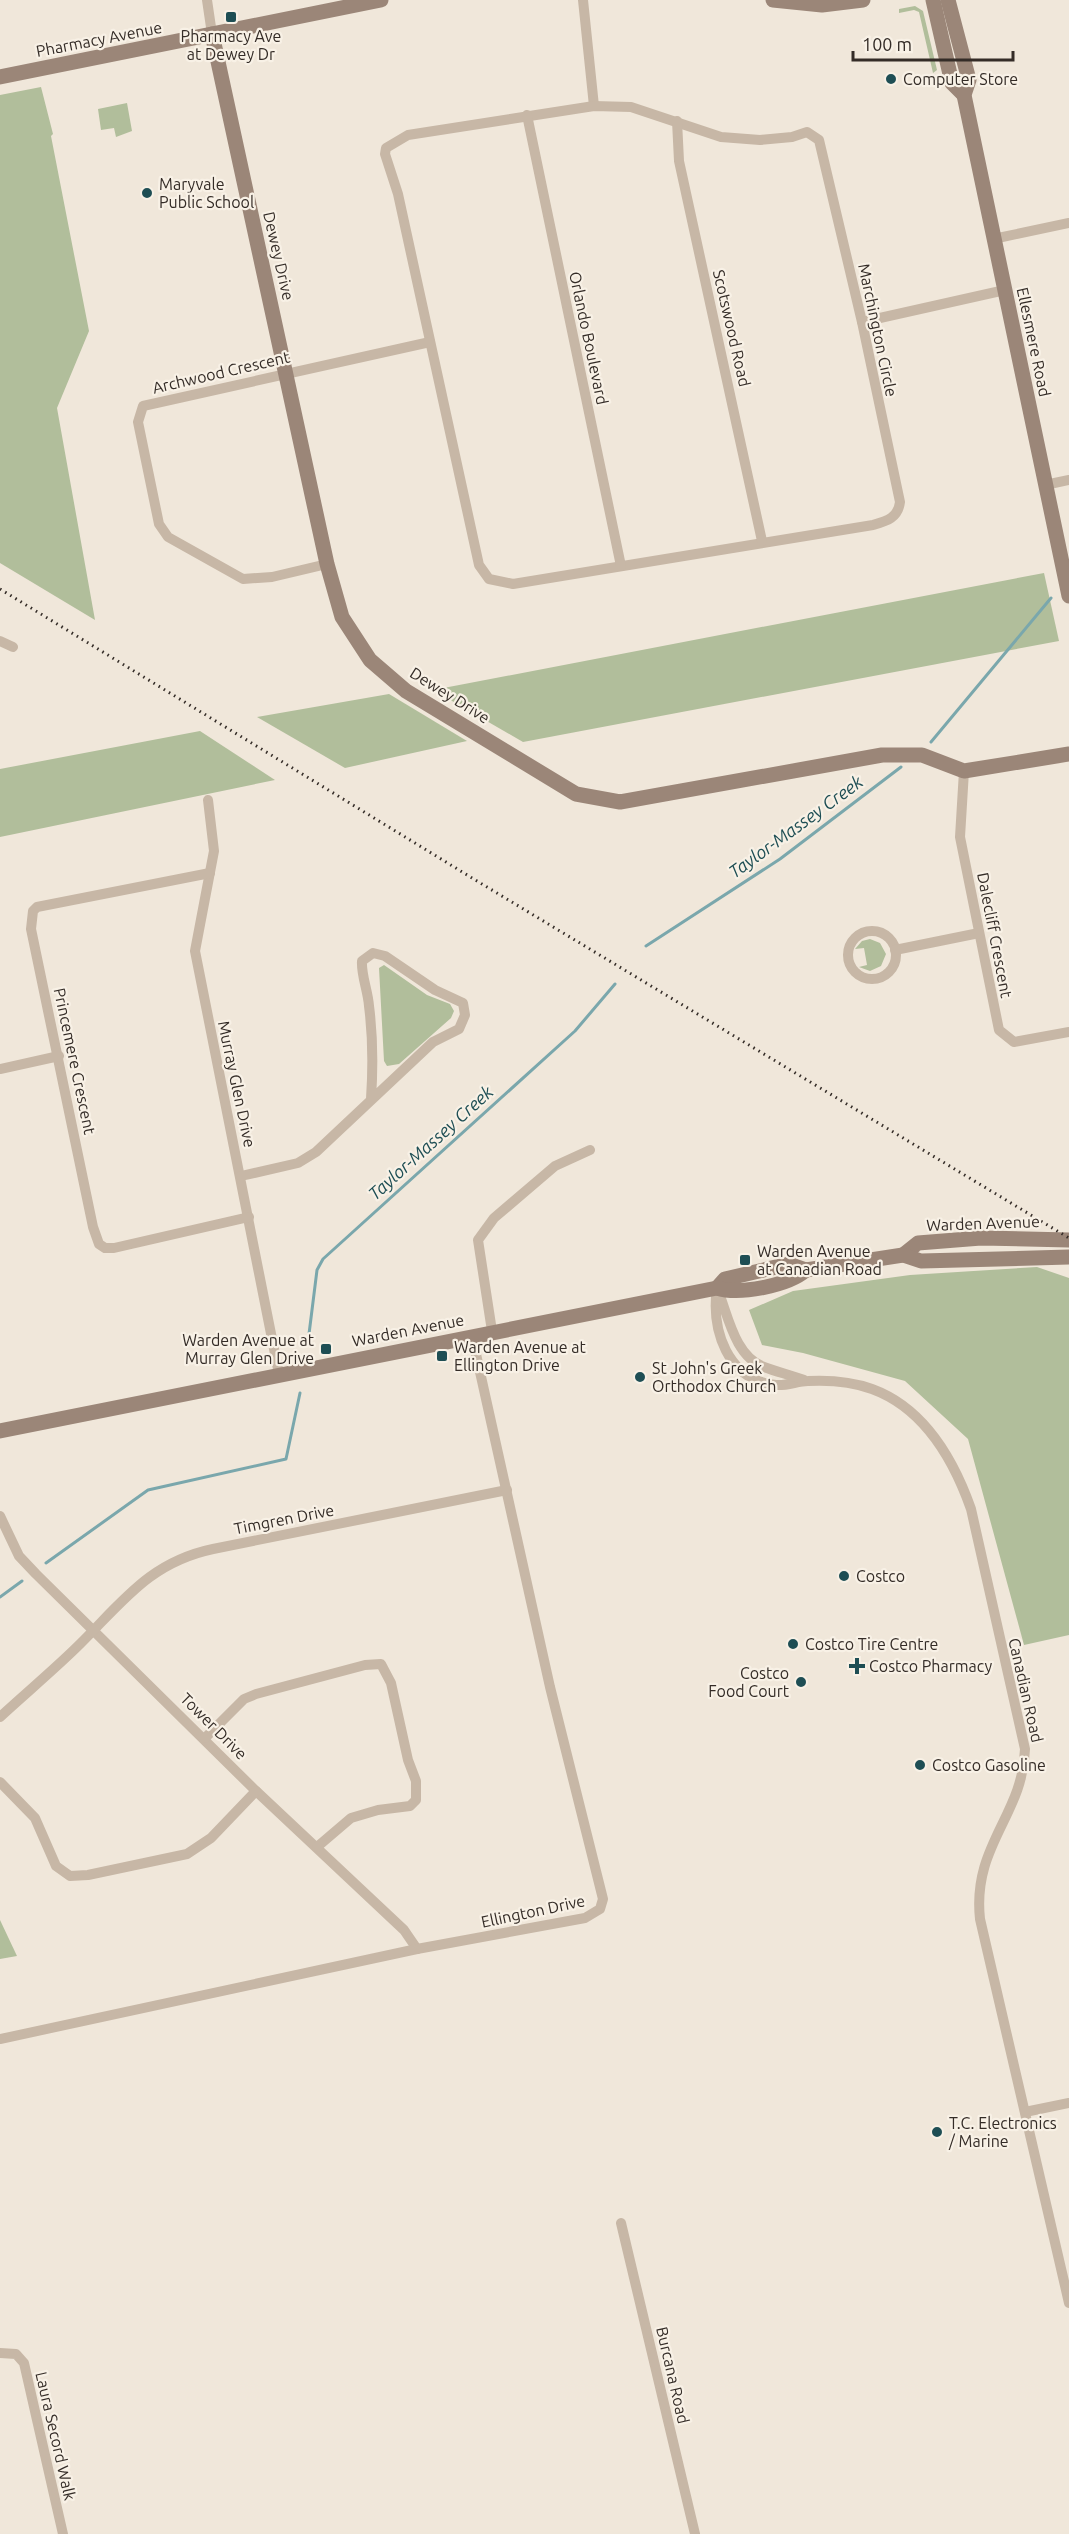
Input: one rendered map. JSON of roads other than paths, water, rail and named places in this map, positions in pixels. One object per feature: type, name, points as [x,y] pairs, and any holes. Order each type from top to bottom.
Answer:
[{"type":"main road","name":"Pharmacy Avenue","points":[[0,76],[381,0]]},
{"type":"main road","points":[[773,0],[822,5],[863,0]]},
{"type":"main road","name":"Ellesmere Road","points":[[933,0],[952,83],[964,95]]},
{"type":"main road","name":"Ellesmere Road","points":[[948,0],[969,80],[964,95],[1069,596]]},
{"type":"main road","name":"Dewey Drive","points":[[212,34],[327,564],[342,617],[370,660],[406,691],[576,794],[620,802],[882,754],[922,755],[964,771],[1069,754]]},
{"type":"main road","name":"Warden Avenue","points":[[903,1255],[918,1243],[981,1238],[1069,1239]]},
{"type":"main road","name":"Warden Avenue","points":[[0,1431],[492,1331],[717,1288],[725,1279],[789,1264],[806,1270],[903,1255],[921,1261],[1069,1257]]},
{"type":"street","name":"Dewey Drive","points":[[207,0],[212,34]]},
{"type":"street","points":[[583,0],[594,106]]},
{"type":"street","name":"Marchington Circle","points":[[594,106],[631,107],[677,121],[690,129],[721,137],[759,140],[792,137],[807,132],[819,140],[862,322],[900,502],[897,514],[873,525],[762,541],[513,584],[489,579],[479,565],[398,194],[385,154],[386,148],[408,135],[527,115],[594,106]]},
{"type":"street","name":"Orlando Boulevard","points":[[527,115],[621,566]]},
{"type":"street","name":"Scotswood Road","points":[[677,121],[679,162],[762,541]]},
{"type":"street","points":[[993,239],[1069,223]]},
{"type":"street","points":[[862,322],[1005,291]]},
{"type":"street","name":"Archwood Crescent","points":[[327,564],[272,577],[243,579],[168,537],[159,524],[138,422],[143,406],[286,372],[430,342]]},
{"type":"street","points":[[1045,485],[1069,480]]},
{"type":"street","points":[[0,640],[13,646]]},
{"type":"street","name":"Dalecliff Crescent","points":[[964,771],[960,837],[999,1030],[1014,1042],[1069,1032]]},
{"type":"street","name":"Murray Glen Drive","points":[[208,800],[213,839],[210,873],[195,951],[279,1374]]},
{"type":"street","name":"Princemere Crescent","points":[[210,873],[37,907],[33,911],[31,929],[93,1227],[99,1244],[105,1248],[114,1248],[249,1217]]},
{"type":"street","points":[[867,931],[882,933],[888,937],[895,950],[893,966],[881,977],[873,979],[858,974],[849,961],[850,945],[860,934],[867,931]]},
{"type":"street","points":[[895,950],[979,933]]},
{"type":"street","points":[[241,1176],[297,1163],[316,1152],[434,1042],[459,1029],[466,1011],[463,1003],[435,990],[385,956],[373,953],[362,961],[369,1007],[373,1062],[371,1100]]},
{"type":"street","points":[[0,1069],[59,1056]]},
{"type":"street","points":[[492,1331],[478,1240],[494,1218],[555,1166],[590,1150]]},
{"type":"street","name":"Canadian Road","points":[[717,1288],[714,1308],[720,1337],[730,1360],[738,1369],[760,1381],[778,1385],[807,1381],[860,1385],[903,1406],[940,1442],[963,1485],[971,1509],[1025,1749],[1021,1784],[985,1858],[979,1886],[979,1909],[1069,2303]]},
{"type":"street","name":"Canadian Road","points":[[717,1288],[738,1342],[750,1358],[763,1367],[807,1381]]},
{"type":"street","name":"Ellington Drive","points":[[0,2039],[417,1949],[585,1918],[600,1909],[603,1899],[550,1687],[472,1336]]},
{"type":"street","name":"Timgren Drive","points":[[0,1717],[136,1587],[165,1566],[188,1554],[507,1490]]},
{"type":"street","name":"Tower Drive","points":[[0,1516],[20,1556],[256,1791],[404,1930],[417,1949]]},
{"type":"street","points":[[205,1738],[244,1699],[365,1665],[381,1664],[391,1683],[408,1760],[416,1781],[416,1800],[410,1806],[378,1810],[351,1818],[317,1847]]},
{"type":"street","points":[[0,1782],[35,1818],[56,1866],[70,1876],[88,1875],[187,1854],[211,1838],[256,1791]]},
{"type":"street","points":[[1025,2112],[1069,2103]]},
{"type":"street","name":"Burcana Road","points":[[621,2223],[695,2534]]},
{"type":"street","name":"Laura Secord Walk","points":[[5,2353],[21,2358],[25,2369],[63,2534]]},
{"type":"waterway","name":"Taylor-Massey Creek","points":[[931,742],[1051,598]]},
{"type":"waterway","name":"Taylor-Massey Creek","points":[[646,946],[780,859],[901,767]]},
{"type":"waterway","name":"Taylor-Massey Creek","points":[[308,1342],[317,1270],[323,1259],[575,1031],[615,984]]},
{"type":"waterway","name":"Taylor-Massey Creek","points":[[46,1563],[148,1490],[286,1459],[300,1393]]},
{"type":"waterway","name":"Taylor-Massey Creek","points":[[0,1597],[22,1581]]},
{"type":"railway","points":[[0,589],[477,881],[1069,1238]]},
{"type":"place","name":"Pharmacy Ave at Dewey Dr","points":[[231,17]]},
{"type":"place","name":"Computer Store","points":[[891,79]]},
{"type":"place","name":"Maryvale Public School","points":[[147,193]]},
{"type":"place","name":"Warden Avenue at Canadian Road","points":[[745,1260]]},
{"type":"place","name":"Warden Avenue at Murray Glen Drive","points":[[326,1349]]},
{"type":"place","name":"Warden Avenue at Ellington Drive","points":[[442,1356]]},
{"type":"place","name":"St John's Greek Orthodox Church","points":[[640,1377]]},
{"type":"place","name":"Costco","points":[[844,1576]]},
{"type":"place","name":"Costco Tire Centre","points":[[793,1644]]},
{"type":"place","name":"Costco Pharmacy","points":[[857,1666]]},
{"type":"place","name":"Costco Food Court","points":[[801,1682]]},
{"type":"place","name":"Costco Gasoline","points":[[920,1765]]},
{"type":"place","name":"T.C. Electronics / Marine","points":[[937,2132]]}]
